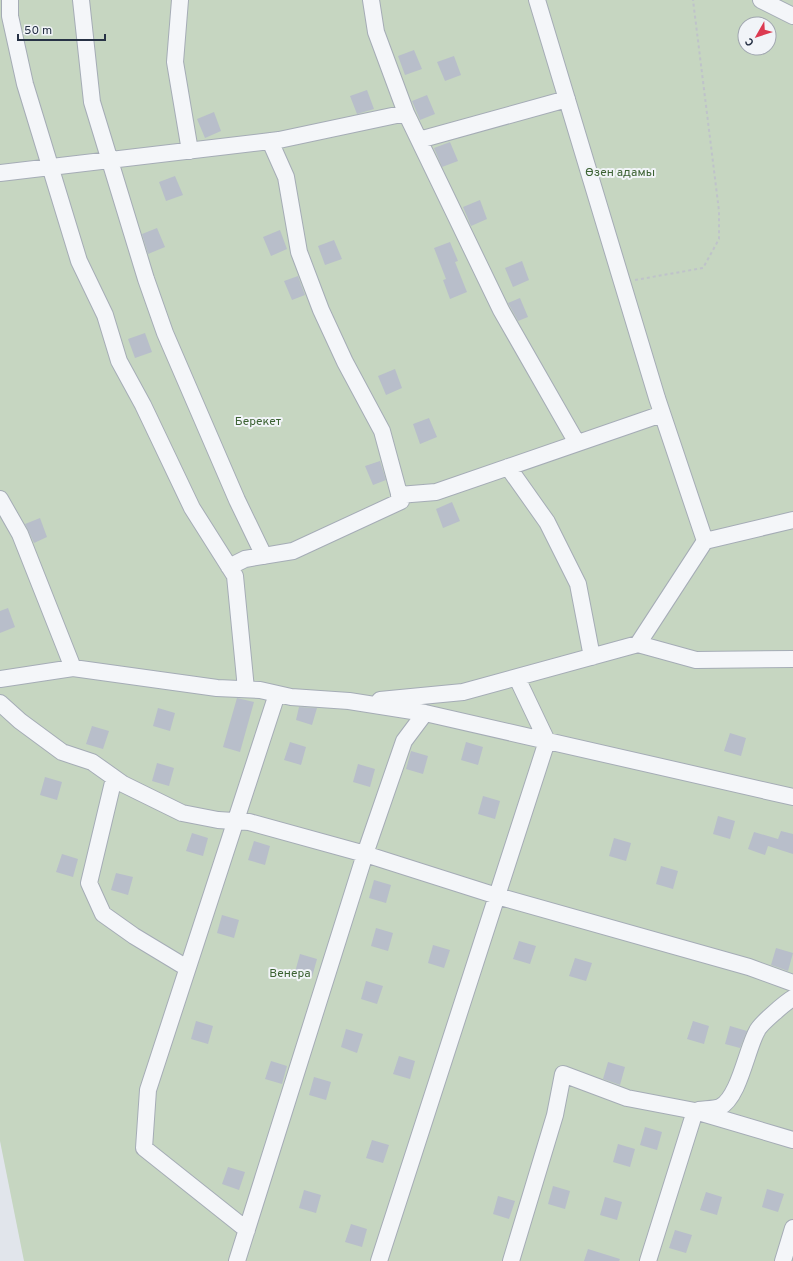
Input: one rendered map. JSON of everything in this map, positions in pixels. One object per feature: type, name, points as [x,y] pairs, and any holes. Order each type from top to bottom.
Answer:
[{"type":"street","points":[[10,0],[10,16],[25,84],[50,167],[80,261],[105,315],[119,361],[143,405],[192,508],[235,576],[246,689]]},
{"type":"street","points":[[81,0],[92,102],[108,161],[136,241],[146,279],[165,333],[237,500],[264,556]]},
{"type":"street","points":[[180,0],[175,62],[190,151]]},
{"type":"street","points":[[371,0],[376,32],[406,114],[501,310],[577,443]]},
{"type":"street","points":[[537,0],[662,414],[705,541]]},
{"type":"street","points":[[761,0],[793,16]]},
{"type":"street","points":[[419,140],[567,99]]},
{"type":"street","points":[[0,173],[270,141],[406,114]]},
{"type":"street","points":[[270,141],[286,177],[299,252],[321,310],[339,349],[382,432],[400,498]]},
{"type":"street","points":[[230,567],[245,559],[293,550],[400,498],[436,492],[662,414]]},
{"type":"street","points":[[508,467],[547,522],[578,584],[592,657]]},
{"type":"street","points":[[0,499],[20,534],[73,668]]},
{"type":"street","points":[[638,644],[705,541],[793,520]]},
{"type":"street","points":[[358,702],[463,692],[638,644],[696,660],[793,659]]},
{"type":"street","points":[[0,679],[73,668],[217,688],[246,689],[277,694],[358,702],[424,714],[548,741],[793,797]]},
{"type":"street","points":[[379,1261],[548,741],[517,678]]},
{"type":"street","points":[[247,1230],[144,1148],[148,1090],[277,694]]},
{"type":"street","points":[[0,703],[20,721],[62,752],[92,762],[114,778],[182,814],[218,820],[249,822],[365,854],[497,896],[749,967],[793,983]]},
{"type":"street","points":[[237,1261],[365,854],[404,741],[424,714]]},
{"type":"street","points":[[114,778],[89,883],[103,914],[134,936],[187,968]]},
{"type":"street","points":[[695,1111],[720,1106],[731,1096],[744,1067],[757,1030],[783,1004],[793,998]]},
{"type":"street","points":[[511,1261],[555,1115],[563,1074],[627,1098],[695,1111],[793,1140]]},
{"type":"street","points":[[648,1261],[695,1111]]},
{"type":"street","points":[[782,1261],[793,1228]]},
{"type":"path","points":[[622,283],[703,268],[719,239],[719,211],[693,0]]},
{"type":"green space","points":[[0,0],[793,0],[793,1261],[24,1261],[0,1141]]},
{"type":"building","points":[[414,50],[422,69],[405,75],[398,56]]},
{"type":"building","points":[[454,56],[461,75],[445,81],[437,62]]},
{"type":"building","points":[[367,90],[374,109],[357,114],[350,96]]},
{"type":"building","points":[[427,95],[435,114],[420,120],[412,101]]},
{"type":"building","points":[[214,112],[221,131],[205,138],[197,119]]},
{"type":"building","points":[[450,142],[458,161],[442,167],[434,148]]},
{"type":"building","points":[[175,176],[183,195],[166,201],[159,182]]},
{"type":"building","points":[[480,200],[487,219],[471,226],[463,207]]},
{"type":"building","points":[[157,228],[165,247],[148,254],[142,234]]},
{"type":"building","points":[[280,230],[287,249],[271,256],[263,237]]},
{"type":"building","points":[[334,240],[342,259],[325,265],[318,246]]},
{"type":"building","points":[[450,242],[458,261],[455,262],[467,292],[450,299],[443,280],[446,279],[434,248]]},
{"type":"building","points":[[522,261],[529,280],[513,287],[505,268]]},
{"type":"building","points":[[298,276],[305,295],[292,300],[284,281]]},
{"type":"building","points":[[520,298],[528,317],[518,321],[508,303]]},
{"type":"building","points":[[145,333],[152,352],[135,358],[128,339]]},
{"type":"building","points":[[395,369],[402,388],[386,395],[378,376]]},
{"type":"building","points":[[429,418],[437,437],[420,444],[413,424]]},
{"type":"building","points":[[380,461],[386,480],[373,485],[365,466]]},
{"type":"building","points":[[452,502],[460,521],[443,528],[436,509]]},
{"type":"building","points":[[40,518],[47,537],[34,543],[25,524]]},
{"type":"building","points":[[8,608],[15,627],[0,633],[0,611]]},
{"type":"building","points":[[237,698],[254,702],[240,752],[223,747]]},
{"type":"building","points":[[299,707],[317,708],[312,725],[296,720]]},
{"type":"building","points":[[158,708],[175,713],[170,731],[153,726]]},
{"type":"building","points":[[92,726],[109,731],[103,749],[86,744]]},
{"type":"building","points":[[730,733],[746,738],[741,756],[724,751]]},
{"type":"building","points":[[290,742],[306,747],[301,765],[284,760]]},
{"type":"building","points":[[466,742],[483,747],[478,765],[461,760]]},
{"type":"building","points":[[411,751],[428,756],[423,774],[406,769]]},
{"type":"building","points":[[157,763],[174,768],[169,786],[152,781]]},
{"type":"building","points":[[358,764],[375,769],[370,787],[353,782]]},
{"type":"building","points":[[45,777],[62,782],[57,800],[40,795]]},
{"type":"building","points":[[483,796],[500,801],[495,819],[478,814]]},
{"type":"building","points":[[718,816],[735,821],[730,839],[713,834]]},
{"type":"building","points":[[781,831],[793,834],[793,854],[768,846],[765,855],[748,849],[754,832],[778,839]]},
{"type":"building","points":[[192,833],[208,838],[203,856],[186,851]]},
{"type":"building","points":[[614,838],[631,843],[626,861],[609,856]]},
{"type":"building","points":[[254,841],[270,846],[265,865],[248,860]]},
{"type":"building","points":[[62,854],[78,859],[73,877],[56,872]]},
{"type":"building","points":[[661,866],[678,871],[673,889],[656,884]]},
{"type":"building","points":[[116,873],[133,877],[128,895],[111,890]]},
{"type":"building","points":[[374,880],[391,885],[386,903],[369,898]]},
{"type":"building","points":[[222,915],[239,920],[234,938],[217,933]]},
{"type":"building","points":[[376,928],[393,933],[388,951],[371,946]]},
{"type":"building","points":[[519,941],[536,946],[530,964],[513,959]]},
{"type":"building","points":[[433,945],[450,950],[444,968],[428,963]]},
{"type":"building","points":[[776,948],[793,953],[788,971],[771,965]]},
{"type":"building","points":[[300,954],[317,959],[312,977],[295,972]]},
{"type":"building","points":[[575,958],[592,963],[586,981],[569,976]]},
{"type":"building","points":[[366,981],[383,986],[377,1004],[361,999]]},
{"type":"building","points":[[196,1021],[213,1026],[208,1044],[191,1039]]},
{"type":"building","points":[[693,1021],[709,1026],[704,1044],[687,1039]]},
{"type":"building","points":[[730,1026],[747,1031],[740,1048],[725,1044]]},
{"type":"building","points":[[346,1029],[363,1034],[357,1053],[341,1047]]},
{"type":"building","points":[[399,1056],[415,1061],[410,1079],[393,1074]]},
{"type":"building","points":[[271,1061],[287,1066],[282,1084],[265,1079]]},
{"type":"building","points":[[608,1062],[625,1067],[620,1085],[603,1079]]},
{"type":"building","points":[[314,1077],[331,1082],[326,1100],[309,1095]]},
{"type":"building","points":[[645,1127],[662,1132],[657,1150],[640,1145]]},
{"type":"building","points":[[372,1140],[389,1145],[383,1163],[366,1158]]},
{"type":"building","points":[[618,1144],[635,1149],[630,1167],[613,1162]]},
{"type":"building","points":[[228,1167],[245,1172],[239,1190],[222,1184]]},
{"type":"building","points":[[553,1186],[570,1191],[565,1209],[548,1204]]},
{"type":"building","points":[[767,1189],[784,1194],[778,1212],[762,1207]]},
{"type":"building","points":[[304,1190],[321,1195],[316,1213],[299,1208]]},
{"type":"building","points":[[706,1192],[722,1197],[717,1215],[700,1210]]},
{"type":"building","points":[[498,1196],[515,1201],[509,1219],[493,1214]]},
{"type":"building","points":[[605,1197],[622,1202],[617,1220],[600,1215]]},
{"type":"building","points":[[351,1224],[367,1229],[362,1247],[345,1242]]},
{"type":"building","points":[[675,1230],[692,1235],[686,1253],[669,1248]]},
{"type":"building","points":[[588,1249],[620,1259],[619,1261],[584,1261]]},
{"type":"park label","name":"Өзен адамы","points":[[620,173]]},
{"type":"park label","name":"Берекет","points":[[258,422]]},
{"type":"park label","name":"Венера","points":[[290,974]]}]
